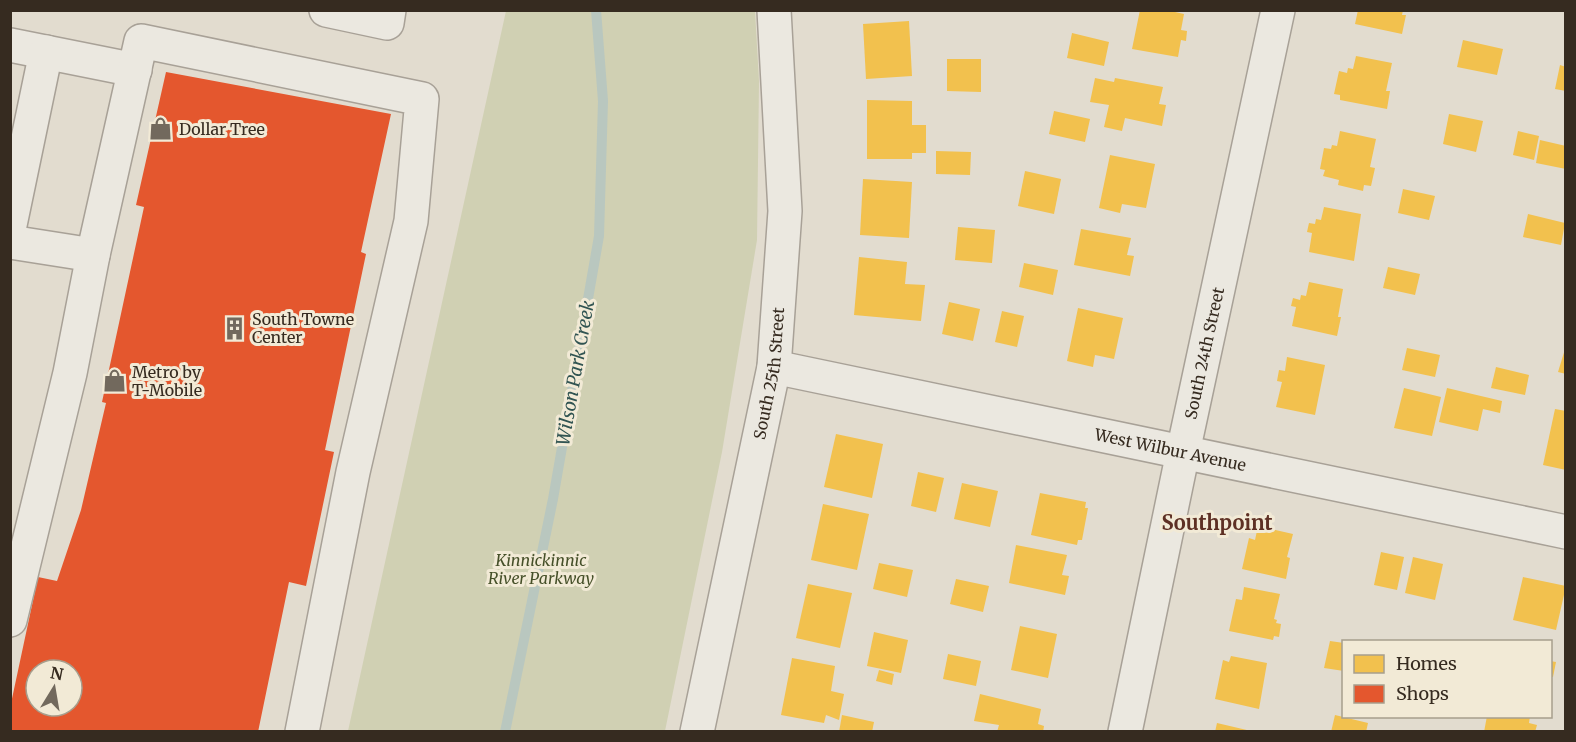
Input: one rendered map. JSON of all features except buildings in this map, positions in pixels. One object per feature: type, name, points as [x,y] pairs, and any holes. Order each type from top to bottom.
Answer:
[{"type":"street","points":[[326,10],[387,23],[389,10]]},
{"type":"street","name":"South 25th Street","points":[[698,732],[774,367],[786,210],[774,10]]},
{"type":"street","name":"South 24th Street","points":[[1125,732],[1278,10]]},
{"type":"street","points":[[10,620],[70,373],[93,255],[141,41],[422,99],[411,221],[353,472],[302,732]]},
{"type":"street","points":[[10,45],[135,70]]},
{"type":"street","points":[[10,225],[46,52]]},
{"type":"street","points":[[10,242],[93,255]]},
{"type":"street","name":"West Wilbur Avenue","points":[[774,367],[1566,532]]},
{"type":"green space","name":"Kinnickinnic River Parkway","points":[[506,11],[755,11],[759,81],[757,240],[722,452],[665,731],[348,731]]},
{"type":"waterway","name":"Wilson Park Creek","points":[[505,732],[553,499],[599,236],[603,101],[596,10]]},
{"type":"place","name":"Dollar Tree","points":[[161,129]]},
{"type":"place","name":"South Towne Center","points":[[234,328]]},
{"type":"place","name":"Metro by T-Mobile","points":[[114,381]]},
{"type":"district","name":"Southpoint","points":[[1217,522]]}]
